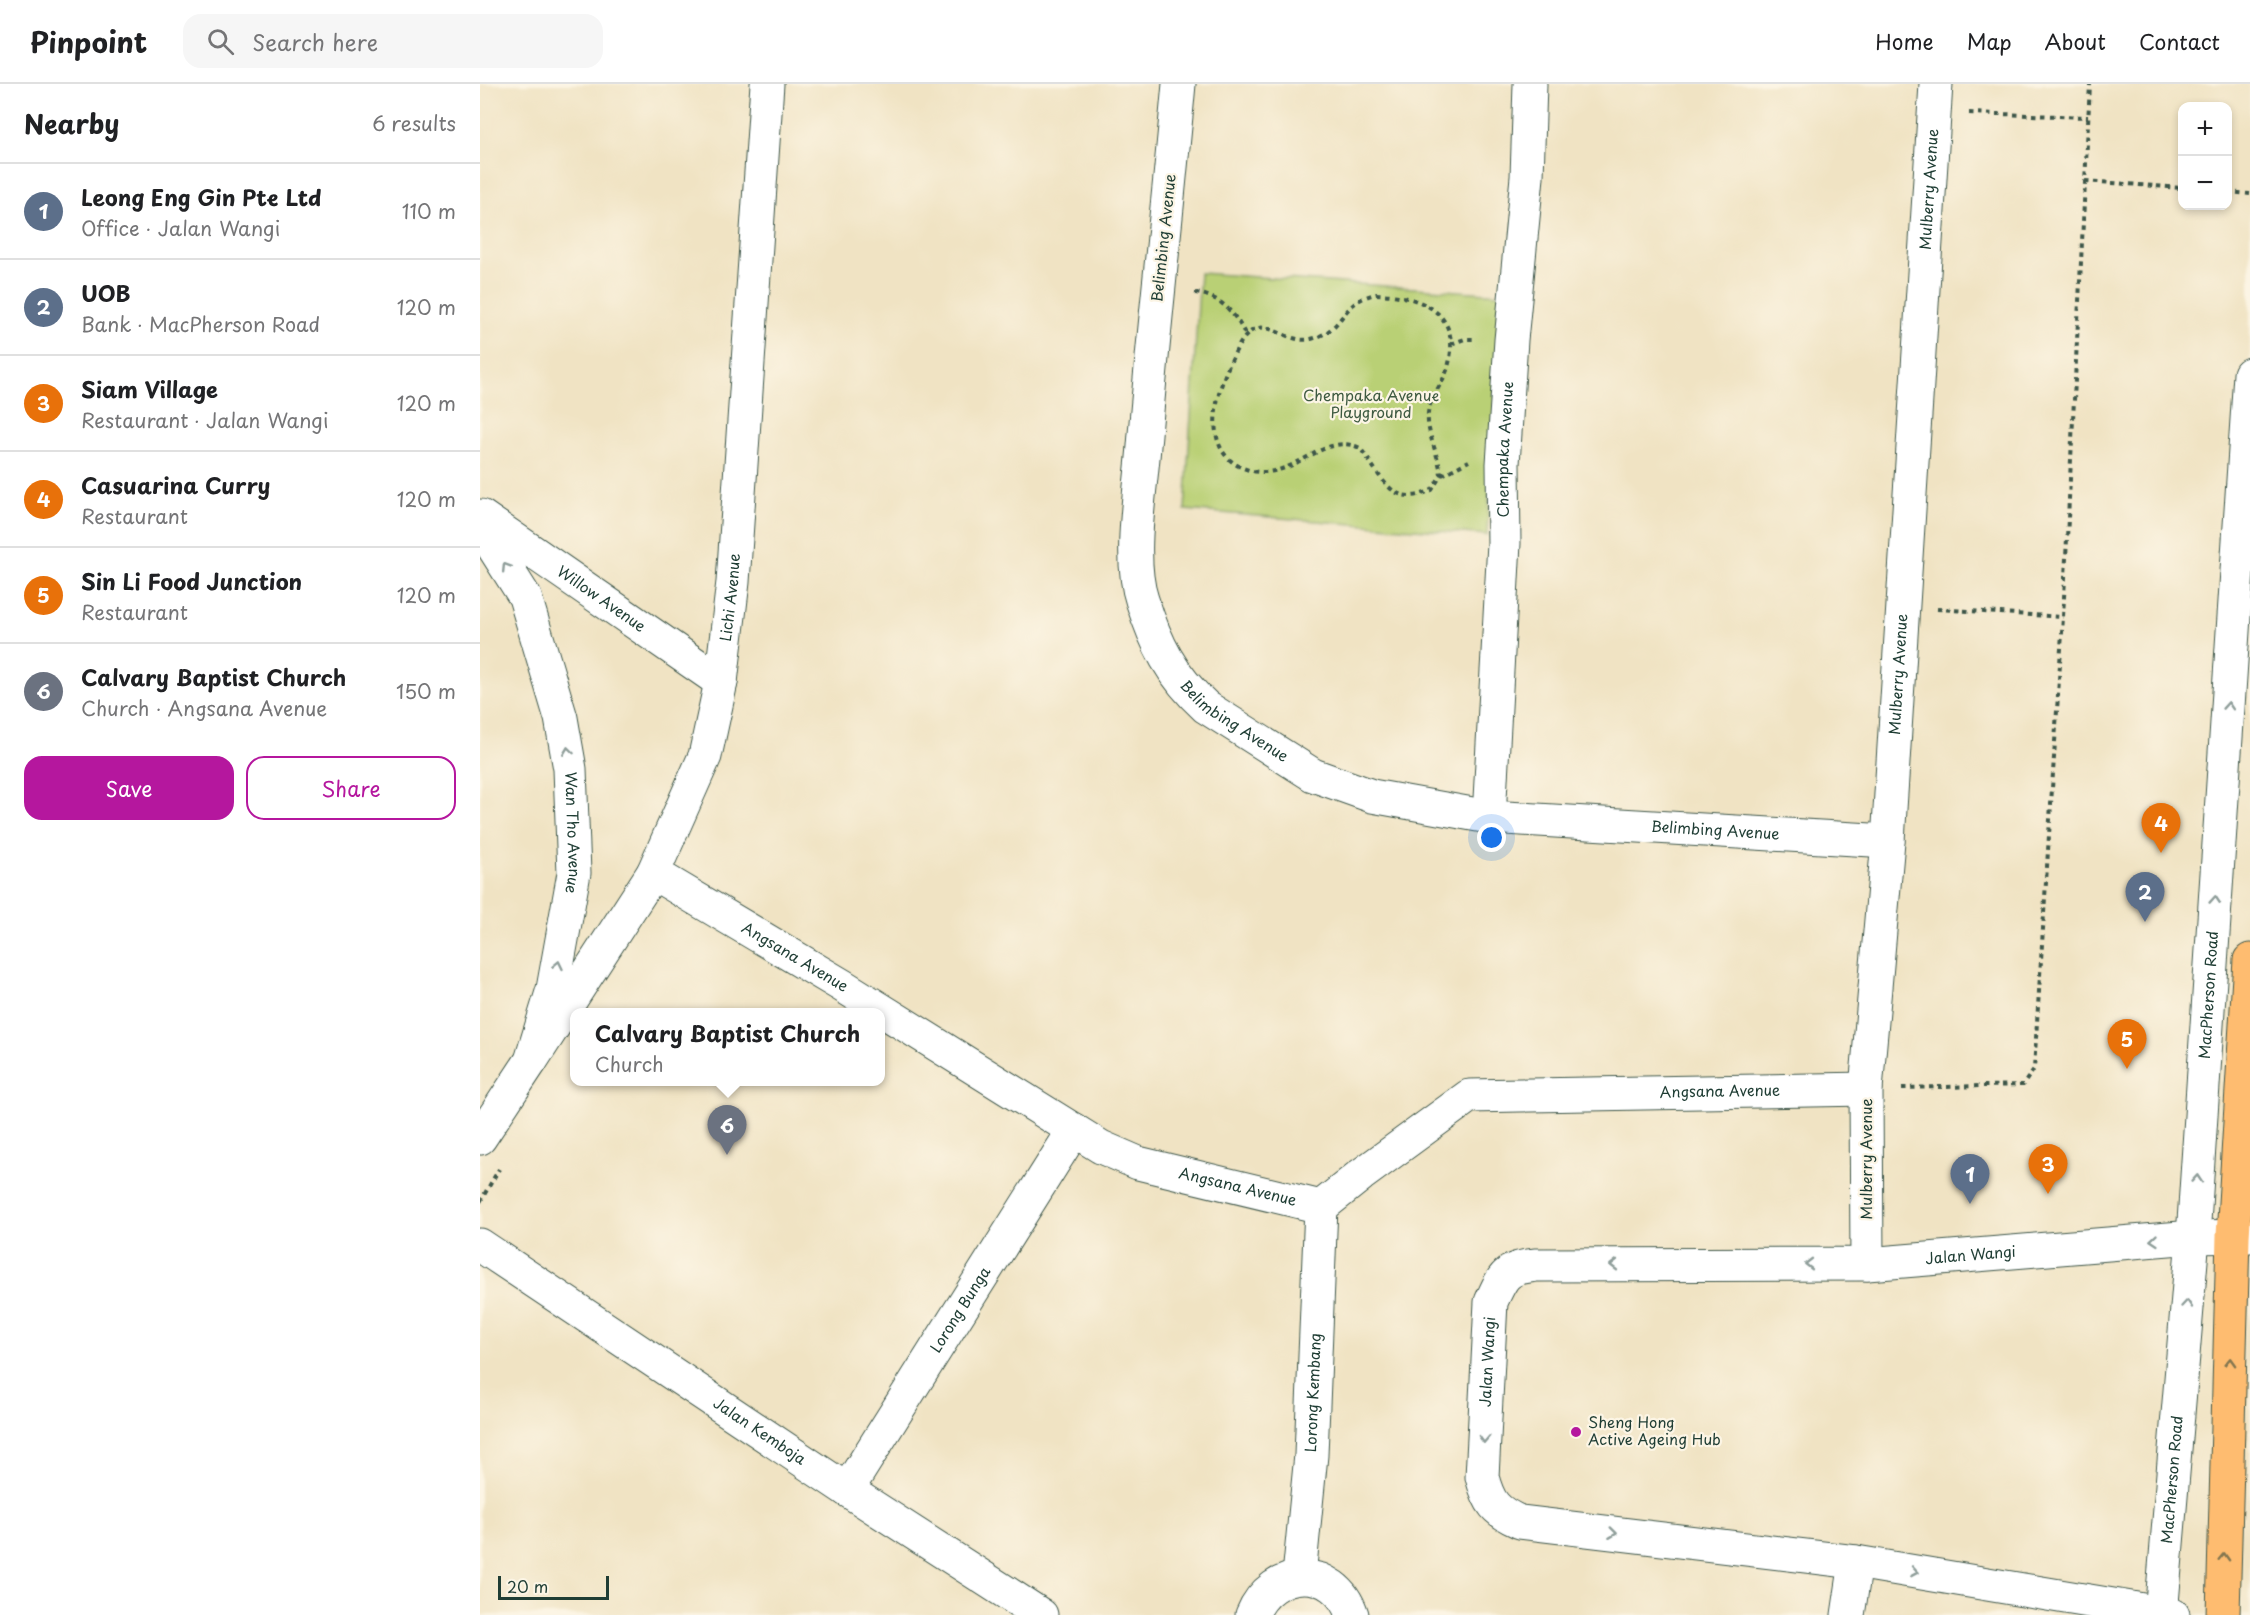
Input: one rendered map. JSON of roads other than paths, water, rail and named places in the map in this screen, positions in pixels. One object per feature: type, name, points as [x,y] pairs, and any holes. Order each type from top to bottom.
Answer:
[{"type":"main road","points":[[2223,1615],[2242,1236],[2250,960]]},
{"type":"street","name":"Lichi Avenue","points":[[531,1062],[653,873],[705,756],[721,682],[733,582],[767,84]]},
{"type":"street","name":"Belimbing Avenue","points":[[1179,84],[1166,237],[1157,289],[1136,538],[1141,599],[1163,658],[1192,694],[1206,707],[1313,775],[1372,796],[1489,817],[1888,841]]},
{"type":"street","name":"Chempaka Avenue","points":[[1489,817],[1504,543],[1503,464],[1511,340],[1527,177],[1530,84]]},
{"type":"street","name":"Mulberry Avenue","points":[[1867,1264],[1866,1089],[1888,841],[1935,98]]},
{"type":"street","name":"MacPherson Road","points":[[2165,1615],[2193,1237],[2250,374]]},
{"type":"street","name":"Willow Avenue","points":[[480,515],[721,682]]},
{"type":"street","name":"Wan Tho Avenue","points":[[480,526],[525,597],[561,718],[570,769],[574,873],[553,989],[531,1062],[480,1138]]},
{"type":"street","name":"Angsana Avenue","points":[[653,873],[878,1008]]},
{"type":"street","name":"Angsana Avenue","points":[[885,1012],[1101,1147],[1138,1163],[1321,1207],[1469,1096],[1866,1089]]},
{"type":"street","name":"Lorong Bunga","points":[[847,1490],[1074,1130]]},
{"type":"street","name":"Lorong Kembang","points":[[1299,1576],[1311,1455],[1321,1207]]},
{"type":"street","name":"Jalan Wangi","points":[[2165,1615],[1856,1562],[1520,1521],[1500,1514],[1487,1496],[1482,1477],[1491,1302],[1501,1281],[1516,1267],[1867,1264],[2193,1237],[2242,1236]]},
{"type":"street","name":"Jalan Kemboja","points":[[480,1245],[847,1490],[1041,1615]]},
{"type":"street","points":[[1848,1615],[1856,1562]]},
{"type":"street","points":[[1252,1615],[1257,1603],[1268,1590],[1282,1581],[1299,1576],[1318,1579],[1335,1588],[1348,1602],[1352,1615]]},
{"type":"place","name":"Casuarina Curry","points":[[2161,853]]},
{"type":"place","name":"UOB","points":[[2145,922]]},
{"type":"place","name":"Sin Li Food Junction","points":[[2127,1069]]},
{"type":"place","name":"Calvary Baptist Church","points":[[727,1155]]},
{"type":"place","name":"Siam Village","points":[[2048,1194]]},
{"type":"place","name":"Leong Eng Gin Pte Ltd","points":[[1970,1204]]},
{"type":"place","name":"Sheng Hong Active Ageing Hub","points":[[1576,1432]]},
{"type":"park label","name":"Chempaka Avenue Playground","points":[[1371,404]]}]
